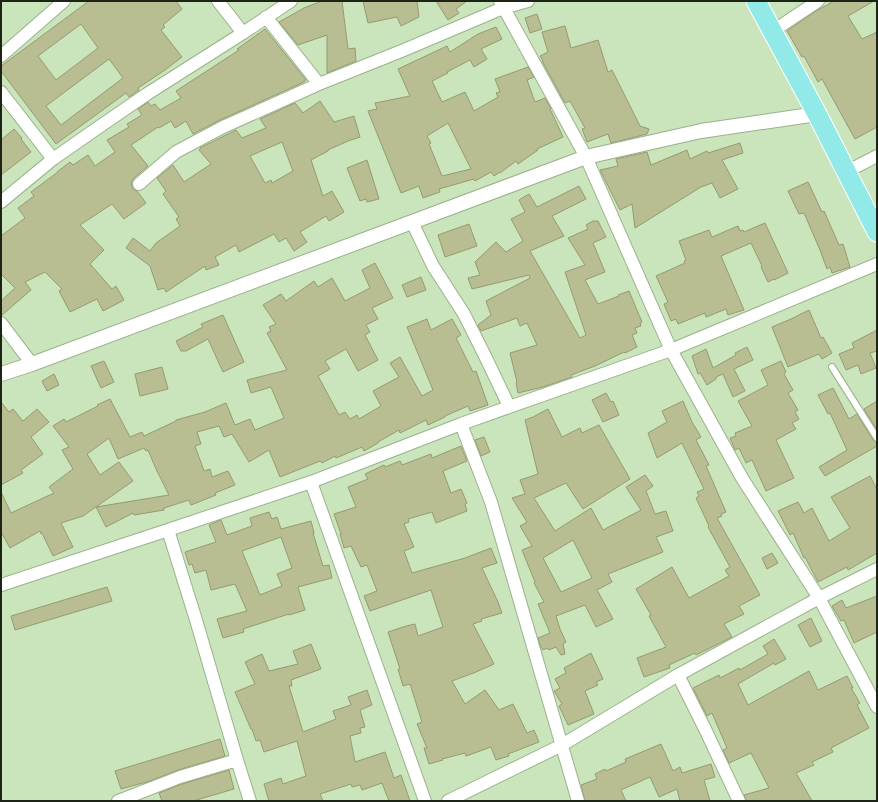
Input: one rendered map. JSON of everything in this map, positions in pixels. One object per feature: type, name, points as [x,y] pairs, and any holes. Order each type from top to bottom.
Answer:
[{"type":"highway","points":[[756,1],[817,114],[877,232]]},
{"type":"street","points":[[1,56],[64,1]]},
{"type":"street","points":[[218,1],[244,33]]},
{"type":"street","points":[[1,202],[52,159],[147,94],[244,33],[291,1]]},
{"type":"street","points":[[139,184],[176,152],[223,128],[319,84],[404,50],[501,4],[528,1]]},
{"type":"street","points":[[772,31],[818,1]]},
{"type":"street","points":[[501,4],[586,157],[671,350],[742,478],[819,598],[877,707]]},
{"type":"street","points":[[266,17],[319,84]]},
{"type":"street","points":[[1,92],[52,159]]},
{"type":"street","points":[[1,374],[32,364],[586,157],[701,131],[817,114]]},
{"type":"street","points":[[846,172],[877,156]]},
{"type":"street","points":[[412,222],[433,266],[464,314],[509,406]]},
{"type":"street","points":[[1,585],[311,482],[509,406],[671,350],[877,264]]},
{"type":"street","points":[[1,323],[32,364]]},
{"type":"street","points":[[461,424],[492,502],[578,801]]},
{"type":"street","points":[[311,482],[425,801]]},
{"type":"street","points":[[168,530],[250,801]]},
{"type":"street","points":[[450,801],[562,745],[678,675],[819,598],[877,569]]},
{"type":"street","points":[[678,675],[739,801]]},
{"type":"street","points":[[118,801],[180,777],[237,760]]},
{"type":"lane","points":[[832,367],[877,438]]},
{"type":"building","points":[[89,1],[176,1],[182,9],[163,25],[165,27],[161,30],[182,57],[138,88],[139,90],[129,97],[126,93],[56,144],[1,71],[1,66]],"holes":[[[81,24],[98,48],[56,80],[38,56]],[[109,59],[123,78],[61,125],[46,106]]]},
{"type":"building","points":[[322,1],[342,1],[348,49],[355,48],[356,61],[327,73],[327,35],[298,45],[279,22],[304,8]]},
{"type":"building","points":[[363,1],[417,1],[419,17],[401,26],[397,17],[368,23]]},
{"type":"building","points":[[436,1],[467,1],[456,9],[459,13],[448,20]]},
{"type":"building","points":[[834,1],[874,1],[848,16],[862,39],[877,32],[877,127],[855,139],[822,79],[818,82],[804,56],[802,57],[787,31],[816,11]]},
{"type":"building","points":[[537,14],[542,29],[530,33],[525,18]]},
{"type":"building","points":[[565,26],[571,48],[598,40],[608,72],[612,70],[640,126],[649,129],[647,134],[611,143],[608,134],[587,142],[582,129],[585,128],[570,101],[565,103],[540,56],[548,52],[542,32]]},
{"type":"building","points":[[496,27],[502,39],[481,49],[487,59],[474,67],[470,60],[432,81],[442,102],[465,92],[474,111],[498,97],[496,93],[500,92],[495,79],[528,67],[534,77],[527,80],[535,102],[545,98],[563,137],[537,149],[538,150],[518,164],[516,161],[494,176],[491,172],[475,181],[474,179],[439,189],[440,192],[423,198],[419,186],[401,193],[368,111],[377,109],[375,103],[410,96],[398,69],[447,46],[450,52],[478,34]],"holes":[[[448,123],[471,169],[442,176],[429,144],[431,143],[427,136]]]},
{"type":"building","points":[[265,29],[306,80],[193,134],[186,121],[175,128],[171,121],[159,128],[158,127],[131,145],[148,166],[134,178],[131,183],[133,189],[137,191],[146,203],[124,219],[112,204],[80,225],[104,250],[90,264],[112,289],[116,286],[124,300],[103,311],[97,299],[70,312],[59,291],[62,289],[45,272],[25,282],[31,290],[1,316],[1,301],[15,288],[1,274],[1,236],[25,218],[18,208],[34,196],[31,192],[70,162],[73,165],[88,155],[95,166],[115,152],[107,140],[129,127],[127,124],[142,115],[138,109],[148,102],[151,106],[155,104],[160,110],[181,98],[176,91],[239,50],[237,49]]},
{"type":"building","points":[[320,101],[334,122],[354,116],[360,137],[328,150],[311,160],[323,196],[332,191],[344,212],[329,221],[326,216],[300,232],[307,242],[294,251],[286,238],[279,242],[274,234],[239,252],[236,245],[215,257],[219,265],[206,270],[205,266],[166,292],[164,288],[158,290],[150,266],[126,248],[133,238],[150,251],[156,243],[180,226],[176,219],[179,217],[163,194],[166,191],[157,178],[173,165],[184,182],[211,164],[199,150],[200,148],[236,130],[242,138],[266,128],[260,119],[295,103],[303,113]],"holes":[[[282,142],[293,171],[272,183],[271,180],[265,183],[250,156]]]},
{"type":"building","points":[[14,129],[31,152],[1,175],[1,140]]},
{"type":"building","points":[[740,143],[743,153],[722,160],[738,189],[720,198],[712,183],[701,187],[635,228],[632,204],[620,210],[600,170],[618,166],[616,159],[647,152],[651,165],[687,150],[690,159],[707,151],[708,153]]},
{"type":"building","points":[[367,160],[379,199],[367,202],[366,199],[360,201],[347,168]]},
{"type":"building","points":[[808,182],[822,212],[824,211],[839,245],[843,244],[850,267],[832,273],[830,267],[827,269],[804,213],[799,214],[788,191]]},
{"type":"building","points":[[579,186],[586,199],[552,216],[564,236],[530,251],[580,338],[586,335],[565,272],[585,265],[568,238],[588,229],[586,225],[593,221],[598,221],[606,237],[593,243],[605,272],[585,280],[598,304],[629,291],[642,322],[640,323],[641,326],[635,328],[637,333],[632,335],[637,347],[571,375],[572,377],[543,387],[518,393],[510,353],[537,345],[527,323],[520,326],[517,318],[481,331],[478,325],[491,315],[486,301],[530,278],[529,275],[472,289],[468,278],[480,275],[475,262],[496,242],[506,252],[523,241],[511,219],[525,212],[519,200],[529,194],[537,207]]},
{"type":"building","points":[[765,223],[788,273],[768,282],[751,243],[721,256],[744,310],[728,315],[726,309],[706,317],[705,313],[678,324],[676,319],[671,321],[664,304],[668,302],[656,276],[685,263],[684,261],[686,260],[679,241],[709,230],[712,237],[738,226],[740,231],[743,230],[744,232]]},
{"type":"building","points":[[469,224],[477,246],[445,257],[438,235]]},
{"type":"building","points":[[375,263],[393,298],[372,308],[378,319],[366,325],[370,332],[365,335],[378,360],[358,371],[346,349],[325,361],[330,369],[318,376],[339,415],[345,412],[350,419],[357,415],[359,419],[381,406],[373,391],[399,377],[390,363],[400,357],[422,396],[433,390],[407,327],[427,319],[431,330],[452,319],[461,335],[456,338],[473,372],[476,371],[488,405],[470,411],[468,406],[428,425],[426,420],[400,433],[399,430],[364,451],[362,447],[336,458],[335,456],[322,463],[320,461],[280,477],[269,450],[249,462],[232,434],[224,437],[219,426],[197,432],[201,444],[195,446],[204,471],[210,469],[212,477],[228,471],[235,485],[215,493],[216,495],[191,505],[189,500],[164,508],[164,510],[134,515],[133,513],[106,527],[96,507],[169,495],[148,450],[146,451],[144,448],[118,459],[109,438],[87,454],[100,475],[119,462],[133,481],[83,516],[61,523],[73,547],[53,556],[40,531],[10,548],[1,532],[1,492],[11,513],[54,493],[49,487],[73,469],[62,450],[69,447],[53,426],[64,419],[66,422],[110,399],[130,437],[142,432],[144,436],[176,420],[205,412],[226,403],[235,425],[250,419],[255,430],[284,418],[271,387],[251,393],[247,380],[287,370],[267,333],[271,331],[269,327],[276,324],[263,305],[281,294],[286,301],[314,281],[318,287],[332,278],[345,301],[370,288],[362,270]]},
{"type":"building","points":[[421,277],[426,290],[407,297],[402,285]]},
{"type":"building","points":[[809,310],[821,338],[823,337],[832,353],[822,359],[819,354],[788,367],[772,327]]},
{"type":"building","points":[[223,315],[244,362],[223,372],[208,339],[186,351],[181,351],[176,341],[203,327],[201,324]]},
{"type":"building","points":[[877,330],[877,351],[870,353],[876,368],[861,374],[858,365],[846,370],[839,354],[854,348],[852,343]]},
{"type":"building","points":[[747,347],[753,360],[734,369],[745,391],[733,397],[723,374],[716,377],[716,379],[707,385],[700,373],[698,374],[692,356],[706,349],[713,368],[736,355],[735,353]]},
{"type":"building","points":[[104,361],[114,382],[101,388],[91,366]]},
{"type":"building","points":[[781,361],[786,372],[784,374],[793,390],[788,393],[798,410],[795,412],[799,419],[792,423],[796,429],[776,440],[794,478],[766,491],[752,460],[746,463],[739,448],[735,450],[730,438],[736,436],[735,433],[752,426],[738,401],[768,385],[761,370]]},
{"type":"building","points":[[162,367],[168,389],[140,396],[135,374]]},
{"type":"building","points":[[54,374],[59,385],[47,391],[42,381]]},
{"type":"building","points":[[833,388],[849,419],[857,414],[873,440],[877,442],[877,446],[825,476],[819,467],[847,450],[830,413],[828,414],[818,395]]},
{"type":"building","points":[[606,393],[611,402],[613,401],[619,415],[603,422],[592,400]]},
{"type":"building","points":[[683,401],[692,422],[701,437],[696,440],[709,465],[706,466],[726,512],[717,518],[760,595],[739,606],[744,614],[724,624],[732,637],[696,655],[695,653],[669,665],[670,668],[644,677],[637,658],[666,647],[649,616],[651,615],[636,589],[672,567],[689,598],[729,576],[725,570],[730,567],[708,527],[709,526],[696,498],[699,496],[697,492],[704,489],[682,443],[657,458],[648,433],[667,422],[662,411]]},
{"type":"building","points":[[877,401],[877,430],[864,409]]},
{"type":"building","points":[[1,402],[9,412],[13,409],[23,421],[37,409],[49,422],[31,437],[43,454],[21,470],[23,473],[1,485]]},
{"type":"building","points":[[548,409],[562,437],[580,428],[582,433],[599,425],[630,479],[583,509],[566,483],[534,498],[555,531],[591,508],[603,530],[641,510],[626,487],[645,475],[653,486],[646,491],[655,514],[666,511],[673,531],[656,537],[663,552],[608,574],[612,582],[597,590],[613,619],[596,627],[585,605],[556,616],[566,642],[563,644],[565,654],[561,655],[556,647],[549,650],[548,648],[543,650],[540,645],[538,638],[550,633],[538,604],[544,602],[534,583],[535,582],[522,550],[532,546],[520,526],[527,522],[512,498],[525,494],[520,480],[538,474],[525,420]],"holes":[[[573,540],[592,578],[561,592],[543,558]]]},
{"type":"building","points":[[484,437],[490,452],[481,456],[475,440]]},
{"type":"building","points":[[461,446],[467,461],[443,471],[451,493],[461,489],[467,503],[465,504],[467,511],[436,523],[432,512],[408,519],[409,522],[404,524],[414,547],[404,551],[412,573],[465,558],[491,548],[497,563],[482,568],[502,613],[481,619],[482,621],[473,624],[494,664],[452,681],[465,704],[485,690],[499,710],[513,704],[527,733],[534,730],[539,742],[508,754],[509,756],[496,760],[491,747],[466,756],[465,753],[429,764],[424,748],[427,748],[417,724],[422,722],[410,684],[403,686],[398,669],[400,669],[388,632],[415,624],[418,636],[443,627],[431,590],[370,611],[364,596],[377,591],[367,565],[361,567],[351,546],[344,548],[334,514],[356,507],[348,487],[368,479],[365,474],[384,465],[385,467],[400,461],[402,465],[431,454],[432,458]]},
{"type":"building","points":[[870,476],[877,489],[877,553],[848,570],[847,567],[818,582],[805,557],[804,558],[793,533],[790,535],[778,511],[798,502],[804,513],[812,508],[829,541],[850,528],[831,497]]},
{"type":"building","points":[[269,512],[272,519],[277,517],[281,529],[311,521],[323,566],[329,565],[332,578],[298,587],[305,610],[243,629],[244,632],[223,638],[217,619],[247,611],[235,584],[211,590],[206,570],[195,573],[192,564],[189,565],[185,552],[216,542],[209,525],[221,520],[227,535],[252,526],[250,518]],"holes":[[[281,537],[292,568],[277,574],[282,586],[260,595],[242,551]]]},
{"type":"building","points":[[772,553],[778,563],[767,569],[762,558]]},
{"type":"building","points":[[107,587],[112,601],[15,630],[11,616]]},
{"type":"building","points":[[877,596],[877,632],[854,643],[844,620],[841,621],[832,606],[842,600],[846,608]]},
{"type":"building","points":[[811,618],[822,641],[810,647],[798,625]]},
{"type":"building","points":[[774,639],[786,659],[775,665],[774,663],[738,684],[748,705],[809,671],[818,690],[847,676],[853,688],[851,688],[860,703],[857,705],[869,728],[831,748],[833,752],[812,762],[814,765],[796,773],[812,801],[746,801],[744,795],[769,788],[751,753],[729,763],[723,750],[727,748],[712,713],[707,716],[693,688],[719,675],[720,678],[739,668],[740,670],[768,654],[763,646]]},
{"type":"building","points":[[311,644],[321,669],[291,680],[292,686],[289,686],[303,732],[336,719],[333,711],[351,705],[348,697],[367,690],[372,705],[360,710],[365,727],[360,728],[361,733],[350,736],[355,762],[385,752],[394,778],[401,775],[410,801],[389,801],[382,783],[362,790],[360,785],[352,787],[351,784],[320,794],[323,801],[269,801],[264,784],[281,778],[283,784],[306,776],[297,741],[264,752],[260,740],[256,741],[235,692],[255,684],[245,662],[262,654],[269,671],[298,664],[293,651]]},
{"type":"building","points":[[591,653],[603,679],[596,682],[598,685],[585,691],[594,714],[568,725],[559,706],[562,704],[554,691],[560,688],[555,679],[566,673],[564,668]]},
{"type":"building","points":[[220,739],[225,756],[121,789],[115,771]]},
{"type":"building","points":[[661,744],[673,771],[680,767],[682,773],[711,764],[715,777],[704,780],[710,801],[680,801],[677,789],[659,797],[650,777],[621,790],[626,801],[585,801],[581,785],[597,779],[595,774],[626,762],[625,759]]},
{"type":"building","points":[[229,770],[234,789],[193,801],[162,801],[159,793],[182,784]]}]
